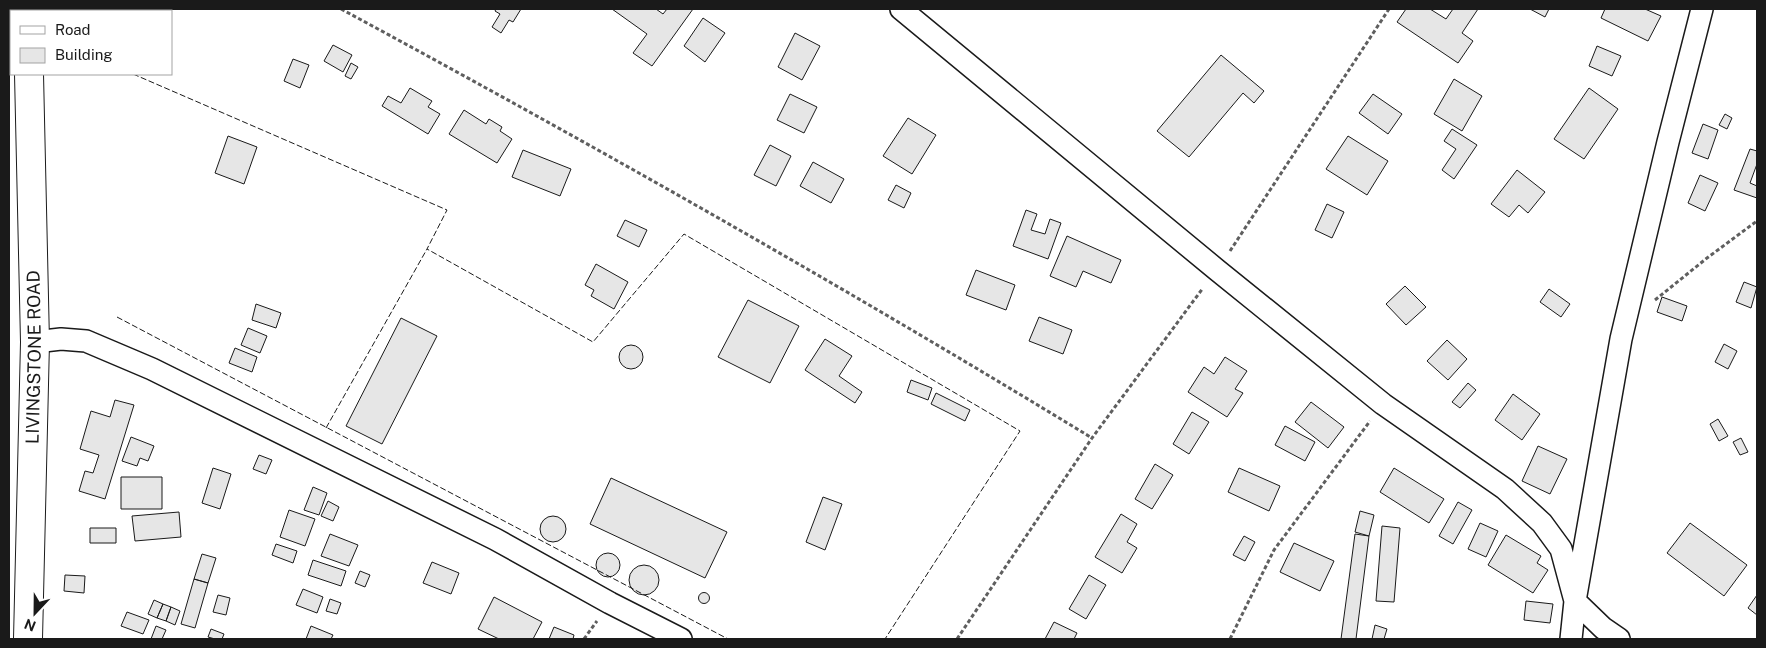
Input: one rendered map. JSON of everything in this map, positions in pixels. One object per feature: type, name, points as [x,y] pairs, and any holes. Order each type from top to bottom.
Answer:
[{"type":"highway","name":"LIVINGSTONE ROAD","points":[[28,639],[35,342],[29,75]]},
{"type":"street","points":[[901,9],[1217,270],[1383,404],[1506,489],[1542,523],[1561,549],[1575,602],[1602,628],[1619,639]]},
{"type":"street","points":[[1571,639],[1575,602],[1621,339],[1702,9]]},
{"type":"street","points":[[35,342],[61,339],[86,341],[152,369],[495,538],[610,603],[681,639]]},
{"type":"path","points":[[341,9],[724,221],[952,353],[1092,438]]},
{"type":"path","points":[[957,639],[1092,438],[1217,270],[1389,9]]},
{"type":"path","points":[[1652,303],[1679,280],[1757,221]]},
{"type":"path","points":[[1230,639],[1274,550],[1383,404]]},
{"type":"building","points":[[496,9],[521,9],[513,22],[509,20],[501,33],[492,27],[500,14],[495,11]]},
{"type":"building","points":[[612,9],[656,9],[663,14],[667,9],[693,9],[652,66],[633,53],[647,34]]},
{"type":"building","points":[[1406,9],[1430,9],[1446,19],[1453,9],[1478,9],[1462,33],[1473,41],[1458,63],[1397,22]]},
{"type":"building","points":[[1530,9],[1549,9],[1545,17]]},
{"type":"building","points":[[1605,9],[1645,9],[1661,16],[1648,41],[1601,18]]},
{"type":"building","points":[[703,18],[725,33],[705,62],[684,46]]},
{"type":"building","points":[[795,33],[820,46],[802,80],[778,67]]},
{"type":"building","points":[[333,45],[352,55],[343,72],[324,61]]},
{"type":"building","points":[[1597,46],[1621,56],[1612,76],[1589,66]]},
{"type":"building","points":[[1221,55],[1264,91],[1254,103],[1243,93],[1189,157],[1157,131]]},
{"type":"building","points":[[293,59],[309,65],[300,88],[284,81]]},
{"type":"building","points":[[351,63],[358,67],[351,79],[345,76]]},
{"type":"building","points":[[1454,79],[1482,96],[1462,131],[1434,114]]},
{"type":"building","points":[[410,88],[432,101],[428,107],[440,114],[428,134],[382,106],[388,96],[401,103]]},
{"type":"building","points":[[1589,88],[1618,109],[1584,159],[1554,139]]},
{"type":"building","points":[[790,94],[817,107],[804,133],[777,120]]},
{"type":"building","points":[[1373,94],[1402,114],[1388,134],[1359,113]]},
{"type":"building","points":[[464,110],[486,124],[489,119],[502,127],[500,131],[512,139],[497,163],[449,134]]},
{"type":"building","points":[[1725,114],[1732,118],[1727,129],[1719,125]]},
{"type":"building","points":[[908,118],[936,135],[912,174],[883,156]]},
{"type":"building","points":[[1703,124],[1718,130],[1708,159],[1692,153]]},
{"type":"building","points":[[1452,129],[1477,145],[1454,179],[1442,170],[1456,149],[1444,141]]},
{"type":"building","points":[[228,136],[257,147],[244,184],[215,173]]},
{"type":"building","points":[[1348,136],[1388,161],[1367,195],[1326,169]]},
{"type":"building","points":[[770,145],[791,156],[776,186],[754,175]]},
{"type":"building","points":[[1750,149],[1757,151],[1757,164],[1750,183],[1757,186],[1757,198],[1734,190]]},
{"type":"building","points":[[523,150],[571,169],[560,196],[512,177]]},
{"type":"building","points":[[813,162],[844,179],[831,203],[800,186]]},
{"type":"building","points":[[1517,170],[1545,192],[1528,213],[1519,205],[1509,217],[1491,204]]},
{"type":"building","points":[[1700,175],[1718,183],[1705,211],[1688,203]]},
{"type":"building","points":[[896,185],[911,193],[904,208],[888,200]]},
{"type":"building","points":[[1327,204],[1344,212],[1332,238],[1315,230]]},
{"type":"building","points":[[1026,210],[1037,214],[1031,230],[1045,234],[1050,219],[1061,223],[1048,259],[1013,246]]},
{"type":"building","points":[[625,220],[647,230],[639,247],[617,236]]},
{"type":"building","points":[[1067,236],[1121,260],[1111,283],[1083,271],[1076,287],[1050,276]]},
{"type":"building","points":[[596,264],[628,282],[614,309],[591,296],[594,290],[585,285]]},
{"type":"building","points":[[976,270],[1015,285],[1006,310],[966,295]]},
{"type":"building","points":[[1744,282],[1757,287],[1751,308],[1736,302]]},
{"type":"building","points":[[1405,286],[1426,307],[1406,325],[1386,304]]},
{"type":"building","points":[[1549,289],[1570,304],[1561,317],[1540,302]]},
{"type":"building","points":[[1662,297],[1687,306],[1682,321],[1657,312]]},
{"type":"building","points":[[748,300],[799,326],[770,383],[718,357]]},
{"type":"building","points":[[256,304],[281,313],[276,328],[252,320]]},
{"type":"building","points":[[1039,317],[1072,330],[1063,354],[1029,341]]},
{"type":"building","points":[[401,318],[437,336],[382,444],[346,426]]},
{"type":"building","points":[[248,328],[267,336],[260,353],[241,345]]},
{"type":"building","points":[[825,339],[852,356],[839,376],[862,392],[855,403],[805,370]]},
{"type":"building","points":[[1447,340],[1467,359],[1448,380],[1427,361]]},
{"type":"building","points":[[1724,344],[1737,351],[1728,369],[1715,362]]},
{"type":"building","points":[[631,345],[639,349],[643,357],[639,365],[631,369],[623,365],[619,357],[623,349]]},
{"type":"building","points":[[235,348],[257,357],[252,372],[229,363]]},
{"type":"building","points":[[1225,357],[1247,371],[1235,389],[1243,393],[1227,417],[1188,392],[1204,367],[1214,374]]},
{"type":"building","points":[[911,380],[932,388],[928,400],[907,392]]},
{"type":"building","points":[[1468,383],[1476,390],[1460,408],[1452,402]]},
{"type":"building","points":[[936,393],[970,410],[965,421],[931,404]]},
{"type":"building","points":[[1513,394],[1540,414],[1522,440],[1495,420]]},
{"type":"building","points":[[115,400],[134,405],[105,499],[79,491],[85,471],[93,473],[99,455],[80,449],[91,411],[110,417]]},
{"type":"building","points":[[1311,402],[1344,427],[1328,448],[1295,422]]},
{"type":"building","points":[[1192,412],[1209,422],[1189,454],[1173,444]]},
{"type":"building","points":[[1718,419],[1728,436],[1719,441],[1710,424]]},
{"type":"building","points":[[1285,426],[1315,442],[1305,461],[1275,445]]},
{"type":"building","points":[[131,437],[154,446],[148,461],[140,458],[137,466],[122,461]]},
{"type":"building","points":[[1741,438],[1748,452],[1740,455],[1733,442]]},
{"type":"building","points":[[1538,446],[1567,459],[1550,494],[1522,481]]},
{"type":"building","points":[[259,455],[272,460],[266,474],[253,469]]},
{"type":"building","points":[[1155,464],[1173,475],[1152,509],[1135,499]]},
{"type":"building","points":[[213,468],[231,474],[220,509],[202,503]]},
{"type":"building","points":[[1239,468],[1280,486],[1269,511],[1228,492]]},
{"type":"building","points":[[1394,468],[1444,499],[1429,523],[1380,492]]},
{"type":"building","points":[[121,477],[162,477],[162,509],[121,509]]},
{"type":"building","points":[[611,478],[727,532],[705,578],[590,524]]},
{"type":"building","points":[[313,487],[327,493],[319,515],[304,510]]},
{"type":"building","points":[[823,497],[842,504],[825,550],[806,542]]},
{"type":"building","points":[[328,501],[339,507],[333,521],[321,516]]},
{"type":"building","points":[[1458,502],[1472,510],[1453,544],[1439,536]]},
{"type":"building","points":[[289,510],[315,519],[305,546],[280,537]]},
{"type":"building","points":[[1360,511],[1374,515],[1369,536],[1355,532]]},
{"type":"building","points":[[179,512],[181,537],[135,541],[132,516]]},
{"type":"building","points":[[1121,514],[1137,524],[1127,542],[1137,548],[1122,573],[1095,557]]},
{"type":"building","points":[[553,516],[562,520],[566,529],[562,538],[553,542],[544,538],[540,529],[544,520]]},
{"type":"building","points":[[1480,523],[1498,531],[1486,557],[1468,549]]},
{"type":"building","points":[[1690,523],[1747,565],[1724,596],[1667,553]]},
{"type":"building","points":[[1382,526],[1400,528],[1394,602],[1376,601]]},
{"type":"building","points":[[90,528],[116,528],[116,543],[90,543]]},
{"type":"building","points":[[330,534],[358,545],[349,566],[321,556]]},
{"type":"building","points":[[1355,534],[1369,536],[1356,639],[1341,639]]},
{"type":"building","points":[[1506,535],[1541,556],[1537,563],[1548,570],[1533,593],[1488,565]]},
{"type":"building","points":[[1244,536],[1255,542],[1245,561],[1233,555]]},
{"type":"building","points":[[1294,543],[1334,561],[1320,591],[1280,572]]},
{"type":"building","points":[[276,544],[297,551],[293,563],[272,555]]},
{"type":"building","points":[[608,553],[617,556],[620,565],[617,574],[608,577],[599,574],[596,565],[599,556]]},
{"type":"building","points":[[202,554],[216,558],[208,583],[194,579]]},
{"type":"building","points":[[313,560],[346,571],[341,586],[308,575]]},
{"type":"building","points":[[432,562],[459,573],[451,594],[423,583]]},
{"type":"building","points":[[644,565],[654,570],[659,580],[654,590],[644,595],[634,590],[629,580],[634,570]]},
{"type":"building","points":[[360,571],[370,575],[365,587],[355,583]]},
{"type":"building","points":[[65,575],[85,576],[84,593],[64,591]]},
{"type":"building","points":[[1089,575],[1106,585],[1086,619],[1069,609]]},
{"type":"building","points":[[194,579],[208,583],[195,628],[181,624]]},
{"type":"building","points":[[303,589],[323,597],[317,613],[296,605]]},
{"type":"building","points":[[704,592],[710,598],[704,604],[698,598]]},
{"type":"building","points":[[218,595],[230,598],[226,615],[213,612]]},
{"type":"building","points":[[1757,595],[1757,615],[1748,608]]},
{"type":"building","points":[[494,597],[542,622],[533,639],[499,639],[478,629]]},
{"type":"building","points":[[330,599],[341,603],[337,614],[326,611]]},
{"type":"building","points":[[154,600],[163,604],[157,618],[148,614]]},
{"type":"building","points":[[1526,601],[1553,604],[1550,623],[1524,620]]},
{"type":"building","points":[[163,604],[171,607],[166,621],[157,618]]},
{"type":"building","points":[[171,607],[180,611],[175,625],[166,621]]},
{"type":"building","points":[[127,612],[149,620],[143,634],[121,626]]},
{"type":"building","points":[[1054,622],[1077,633],[1074,639],[1045,639]]},
{"type":"building","points":[[1375,625],[1387,629],[1384,639],[1372,639]]},
{"type":"building","points":[[156,626],[166,630],[162,639],[151,639]]},
{"type":"building","points":[[311,626],[333,635],[331,639],[306,639]]},
{"type":"building","points":[[554,627],[574,635],[573,639],[549,639]]},
{"type":"building","points":[[211,629],[224,634],[222,639],[208,637]]},
{"type":"fence","points":[[135,75],[447,210],[427,249],[593,342],[684,234],[1020,431],[885,639]]},
{"type":"fence","points":[[326,428],[427,249]]},
{"type":"fence","points":[[117,317],[728,639]]}]
